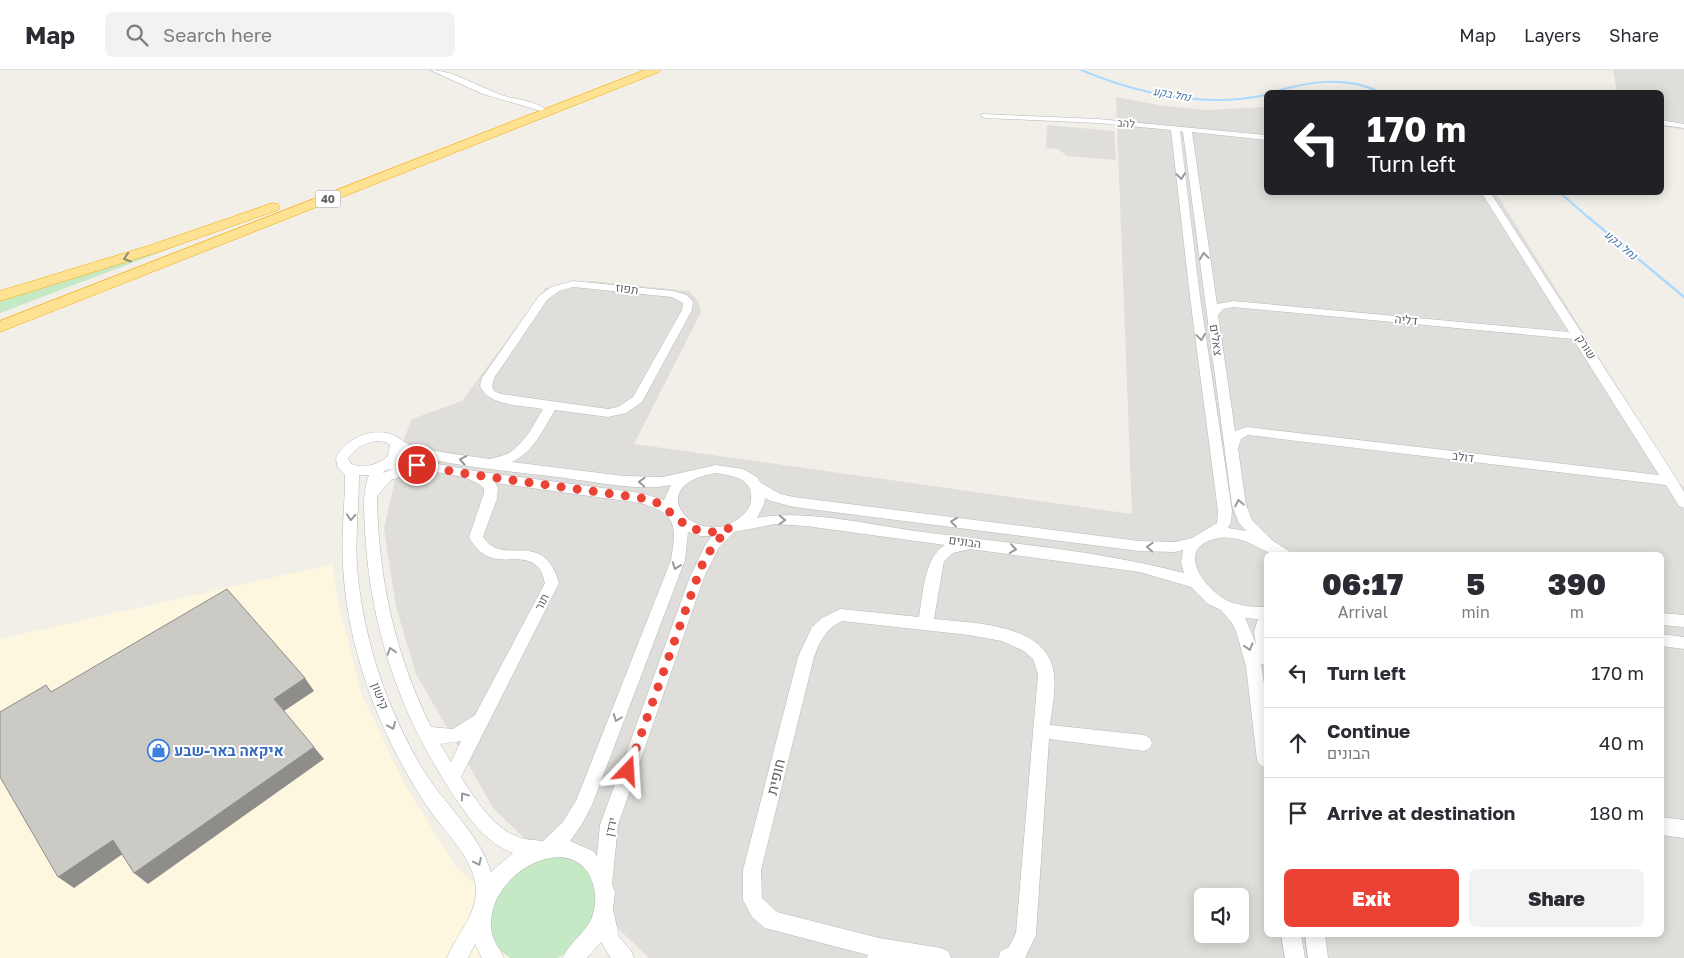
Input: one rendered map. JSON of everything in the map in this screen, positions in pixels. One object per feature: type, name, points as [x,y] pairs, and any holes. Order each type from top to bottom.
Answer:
[{"type":"highway","name":"40","points":[[0,319],[641,70]]},
{"type":"highway","name":"40","points":[[0,327],[656,70]]},
{"type":"highway","points":[[0,296],[156,248],[503,124]]},
{"type":"highway","points":[[0,339],[373,182]]},
{"type":"street","points":[[434,70],[485,91],[505,98],[527,102],[541,109]]},
{"type":"street","name":"להב","points":[[985,116],[1183,131]]},
{"type":"street","points":[[1664,123],[1684,126]]},
{"type":"street","points":[[1183,131],[1264,137]]},
{"type":"street","name":"צאלים","points":[[1183,131],[1209,290],[1239,505],[1251,530],[1266,542]]},
{"type":"street","name":"צאלים","points":[[1183,131],[1196,297],[1225,510],[1224,524],[1221,529],[1212,534]]},
{"type":"street","name":"שורק","points":[[1487,195],[1579,336],[1684,503]]},
{"type":"street","name":"תפוז","points":[[583,284],[673,294],[683,297],[688,302],[687,310],[638,399],[632,405],[622,410],[608,413],[551,406],[498,398],[489,393],[486,386],[488,378],[548,294],[562,286],[583,284]]},
{"type":"street","name":"דליה","points":[[1209,290],[1216,297],[1233,304],[1579,336]]},
{"type":"street","points":[[1212,316],[1218,307],[1233,304]]},
{"type":"street","points":[[485,463],[508,459],[523,451],[551,406]]},
{"type":"street","name":"דולב","points":[[1227,415],[1232,421],[1255,432]]},
{"type":"street","name":"דולב","points":[[1232,447],[1236,436],[1247,431],[1671,481]]},
{"type":"street","name":"קישון","points":[[494,958],[482,937],[481,918],[485,883],[478,861],[428,794],[410,764],[383,706],[368,663],[353,595],[350,562],[352,474],[344,466],[342,458],[344,453],[354,444],[376,437],[389,438],[396,444],[397,453],[375,476],[370,498],[372,554],[382,620],[404,688],[425,732],[451,778],[474,809],[499,836],[518,846],[545,850],[566,849],[582,855],[595,866],[604,880]]},
{"type":"street","points":[[348,470],[362,472],[402,464],[641,498],[661,504],[684,525],[701,531],[712,532],[732,528],[748,519],[758,506],[759,495],[757,487],[745,475],[728,469],[705,470],[690,476],[663,482],[638,482],[485,463],[414,451],[396,444]]},
{"type":"street","points":[[523,451],[529,462],[546,472]]},
{"type":"street","points":[[370,498],[377,486],[386,477],[398,471],[421,466]]},
{"type":"street","points":[[468,474],[489,483],[492,491],[488,503]]},
{"type":"street","points":[[457,958],[473,933],[484,903],[496,882],[509,867],[526,856],[545,850],[562,838],[576,819],[583,805],[678,560],[682,535],[671,499],[673,491],[682,481],[690,476]]},
{"type":"street","name":"תור","points":[[451,778],[552,583],[550,571],[542,561],[527,556],[493,552],[483,547],[476,537],[478,524],[488,503],[504,490],[518,485],[534,484]]},
{"type":"street","name":"הבונים","points":[[757,487],[776,498],[794,502],[1139,546],[1175,547],[1198,542],[1212,534]]},
{"type":"street","name":"הבונים","points":[[732,528],[775,519],[806,520],[1140,567],[1195,582]]},
{"type":"street","name":"ירדן","points":[[605,908],[604,880],[609,825],[688,604],[709,551],[718,538],[732,528]]},
{"type":"street","points":[[1212,534],[1238,534],[1266,542],[1280,552]]},
{"type":"street","points":[[914,536],[930,546],[937,560]]},
{"type":"street","points":[[1198,542],[1191,550],[1188,559],[1189,570],[1202,591],[1224,606],[1238,619],[1243,629],[1251,656],[1264,746]]},
{"type":"street","points":[[925,624],[937,560],[943,552],[949,549],[973,543]]},
{"type":"street","points":[[1224,606],[1241,612],[1264,613]]},
{"type":"street","name":"חופית","points":[[941,958],[878,953],[772,921],[757,911],[751,893],[752,870],[806,657],[816,633],[828,620],[841,615],[1009,635],[1028,645],[1039,656],[1046,674],[1026,935],[1016,954],[1008,958]]},
{"type":"street","points":[[1664,619],[1684,621]]},
{"type":"street","points":[[1264,626],[1262,632],[1264,646]]},
{"type":"street","points":[[1664,640],[1684,642]]},
{"type":"street","name":"תור","points":[[425,732],[448,738],[469,731],[484,716]]},
{"type":"street","points":[[1042,730],[1144,743]]},
{"type":"street","points":[[1664,826],[1684,829]]},
{"type":"street","points":[[573,958],[595,935],[605,908]]},
{"type":"street","points":[[605,908],[605,920],[610,941],[624,958]]},
{"type":"street","points":[[1291,937],[1295,958]]},
{"type":"street","points":[[1315,937],[1318,958]]},
{"type":"shaded area","points":[[1613,70],[1684,70],[1684,130],[1664,127],[1664,90],[1617,90]]},
{"type":"shaded area","points":[[1116,97],[1164,106],[1206,110],[1264,107],[1264,195],[1497,195],[1679,485],[1684,486],[1684,958],[649,958],[494,809],[416,674],[396,607],[384,529],[405,436],[412,419],[462,401],[545,288],[592,281],[689,291],[698,301],[701,312],[634,444],[1132,514]]},
{"type":"shaded area","points":[[1047,125],[1114,131],[1116,160],[1067,156],[1058,149],[1046,148]]},
{"type":"shaded area","points":[[333,564],[337,599],[362,695],[405,785],[455,865],[550,958],[0,958],[0,639]]},
{"type":"green space","points":[[250,218],[0,313],[0,299]]},
{"type":"green space","points":[[555,856],[570,859],[584,866],[596,884],[595,916],[566,953],[557,958],[510,958],[502,952],[493,940],[489,925],[494,900],[523,866]]},
{"type":"building","name":"איקאה באר-שבע","points":[[227,589],[305,678],[274,699],[314,747],[134,873],[113,840],[58,877],[0,777],[0,712],[46,685],[51,692]]},
{"type":"waterway","name":"נחל בקע","points":[[1081,70],[1126,86],[1172,96],[1219,100],[1264,95]]},
{"type":"waterway","name":"נחל בקע","points":[[1280,90],[1299,85],[1326,82],[1353,83],[1374,90]]},
{"type":"waterway","name":"נחל בקע","points":[[1562,195],[1589,218]]},
{"type":"waterway","name":"נחל בקע","points":[[1588,217],[1684,297]]},
{"type":"place","name":"איקאה באר-שבע","points":[[158,751]]},
{"type":"route","points":[[417,465],[534,484],[641,498],[661,504],[684,525],[693,529],[712,532],[730,528],[718,538],[701,567],[628,771]]}]
